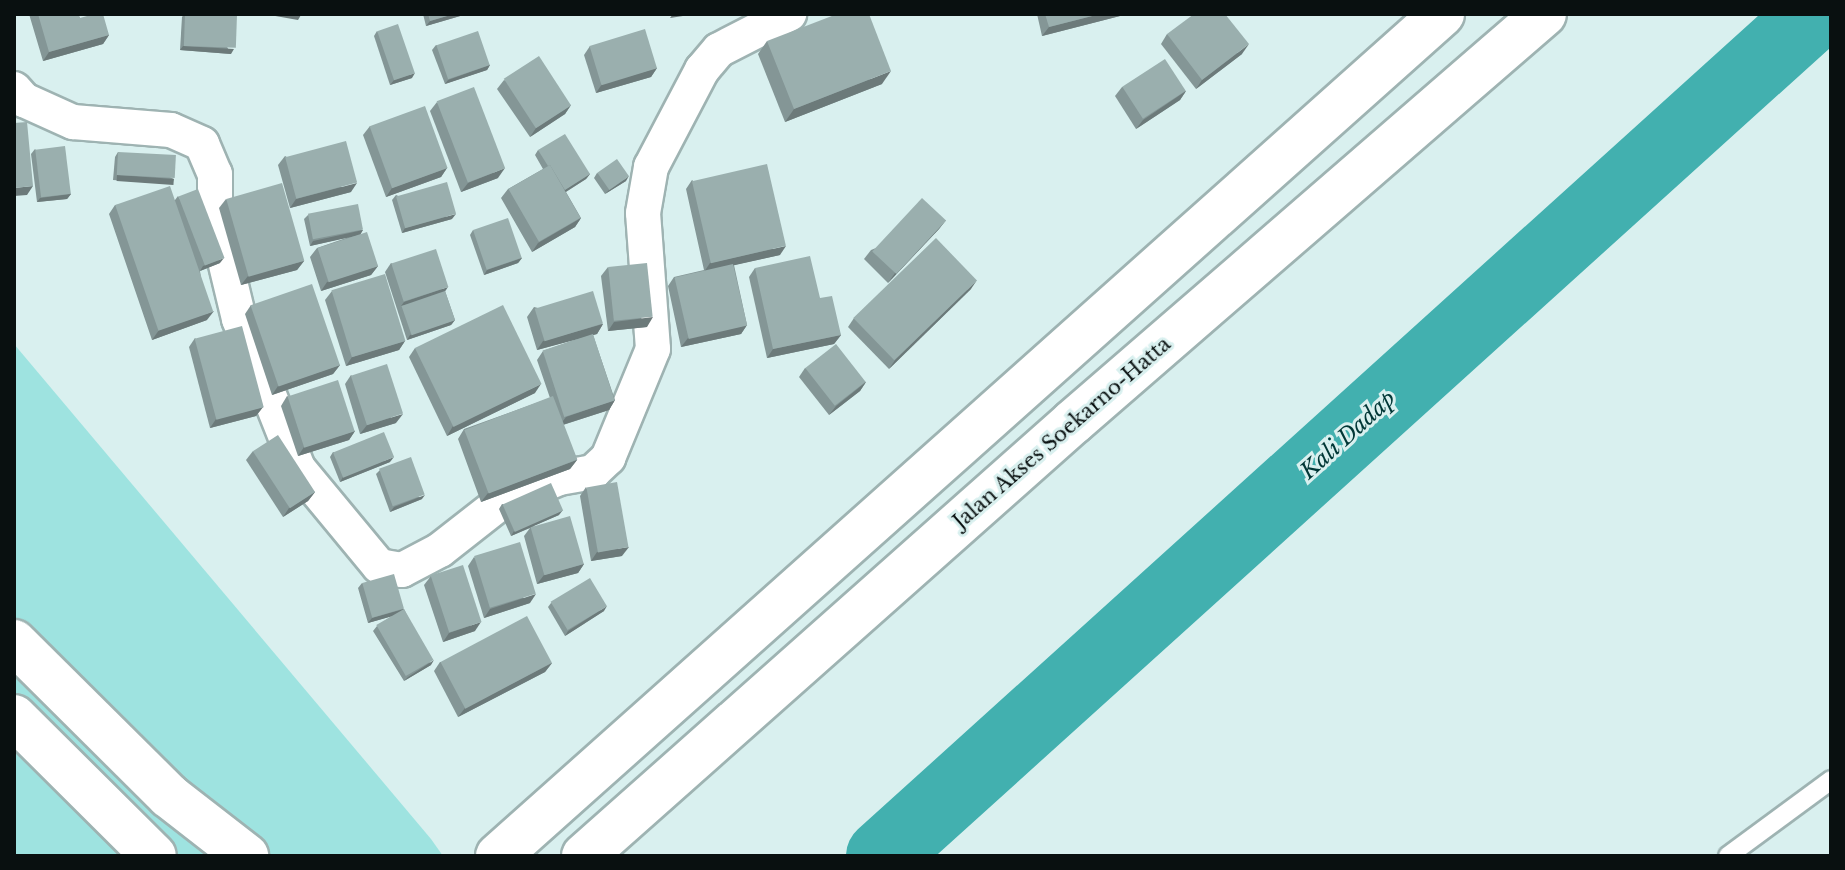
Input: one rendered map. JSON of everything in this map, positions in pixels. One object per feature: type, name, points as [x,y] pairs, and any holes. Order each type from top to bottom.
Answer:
[{"type":"main road","points":[[498,856],[1442,14]]},
{"type":"main road","name":"Jalan Akses Soekarno-Hatta","points":[[584,856],[1085,411],[1544,14]]},
{"type":"main road","points":[[14,642],[169,796],[246,856]]},
{"type":"main road","points":[[14,717],[154,856]]},
{"type":"street","points":[[14,89],[24,100],[73,122],[171,130],[202,144],[215,174],[215,219],[239,319],[298,468],[379,566],[402,570],[440,550],[500,503],[559,478],[593,472],[608,458],[653,349],[643,213],[651,167],[702,70],[719,50],[789,14]]},
{"type":"lane","points":[[1728,856],[1831,780]]},
{"type":"shaded area","points":[[14,344],[431,839],[443,856],[14,856]]},
{"type":"building","points":[[38,14],[78,14],[80,18],[103,14],[109,35],[49,52]]},
{"type":"building","points":[[185,14],[237,16],[236,48],[184,46]]},
{"type":"building","points":[[428,14],[454,14],[430,21]]},
{"type":"building","points":[[837,14],[869,14],[891,71],[794,109],[767,41]]},
{"type":"building","points":[[1045,14],[1100,14],[1049,27]]},
{"type":"building","points":[[1194,14],[1225,14],[1249,44],[1202,80],[1167,34]]},
{"type":"building","points":[[398,24],[415,73],[394,80],[377,31]]},
{"type":"building","points":[[645,29],[657,68],[602,85],[590,46]]},
{"type":"building","points":[[478,31],[490,65],[448,79],[436,45]]},
{"type":"building","points":[[539,56],[571,105],[536,128],[504,79]]},
{"type":"building","points":[[1165,59],[1186,91],[1143,119],[1122,87]]},
{"type":"building","points":[[474,87],[505,168],[468,183],[437,101]]},
{"type":"building","points":[[425,106],[448,168],[392,188],[370,126]]},
{"type":"building","points":[[27,122],[33,186],[14,188],[14,123]]},
{"type":"building","points":[[565,134],[590,174],[565,190],[538,150]]},
{"type":"building","points":[[346,141],[357,183],[296,199],[285,157]]},
{"type":"building","points":[[65,146],[71,194],[41,197],[35,150]]},
{"type":"building","points":[[118,152],[176,155],[175,178],[117,175]]},
{"type":"building","points":[[617,159],[629,176],[609,190],[597,173]]},
{"type":"building","points":[[767,164],[786,246],[711,263],[692,181]]},
{"type":"building","points":[[550,165],[580,218],[539,242],[508,189]]},
{"type":"building","points":[[447,182],[456,214],[405,228],[396,197]]},
{"type":"building","points":[[282,183],[304,261],[249,277],[226,199]]},
{"type":"building","points":[[170,186],[213,312],[158,331],[115,205]]},
{"type":"building","points":[[198,189],[225,258],[205,266],[178,197]]},
{"type":"building","points":[[922,198],[946,221],[896,274],[872,251]]},
{"type":"building","points":[[358,204],[363,230],[313,239],[308,214]]},
{"type":"building","points":[[508,218],[522,258],[487,270],[473,230]]},
{"type":"building","points":[[367,232],[378,266],[329,282],[318,248]]},
{"type":"building","points":[[936,238],[977,280],[894,360],[853,318]]},
{"type":"building","points":[[436,249],[448,287],[404,302],[391,264]]},
{"type":"building","points":[[810,256],[820,298],[832,296],[841,335],[773,349],[755,268]]},
{"type":"building","points":[[647,263],[653,317],[614,321],[608,267]]},
{"type":"building","points":[[733,264],[747,325],[689,339],[675,277]]},
{"type":"building","points":[[385,274],[405,341],[352,357],[331,290]]},
{"type":"building","points":[[312,284],[340,365],[279,386],[251,305]]},
{"type":"building","points":[[445,291],[455,320],[412,335],[402,306]]},
{"type":"building","points":[[593,291],[603,324],[545,341],[535,309]]},
{"type":"building","points":[[503,305],[542,384],[453,427],[415,348]]},
{"type":"building","points":[[242,326],[264,407],[216,420],[195,339]]},
{"type":"building","points":[[593,334],[615,401],[564,417],[543,350]]},
{"type":"building","points":[[836,344],[866,382],[835,406],[805,368]]},
{"type":"building","points":[[387,364],[403,413],[367,425],[351,376]]},
{"type":"building","points":[[338,380],[355,431],[304,448],[288,396]]},
{"type":"building","points":[[553,396],[577,459],[489,494],[464,430]]},
{"type":"building","points":[[384,432],[394,457],[343,478],[333,453]]},
{"type":"building","points":[[278,435],[315,492],[290,508],[253,451]]},
{"type":"building","points":[[411,457],[425,495],[393,506],[379,469]]},
{"type":"building","points":[[617,482],[628,547],[598,552],[586,487]]},
{"type":"building","points":[[551,483],[563,510],[515,532],[503,505]]},
{"type":"building","points":[[570,516],[584,564],[544,575],[531,527]]},
{"type":"building","points":[[520,542],[536,594],[490,608],[474,556]]},
{"type":"building","points":[[463,565],[482,622],[449,633],[431,576]]},
{"type":"building","points":[[394,574],[404,609],[372,618],[362,583]]},
{"type":"building","points":[[590,578],[607,606],[568,630],[551,602]]},
{"type":"building","points":[[404,609],[434,660],[406,676],[376,625]]},
{"type":"building","points":[[527,616],[552,663],[465,709],[440,662]]},
{"type":"waterway","name":"Kali Dadap","points":[[882,856],[1814,14]]}]
